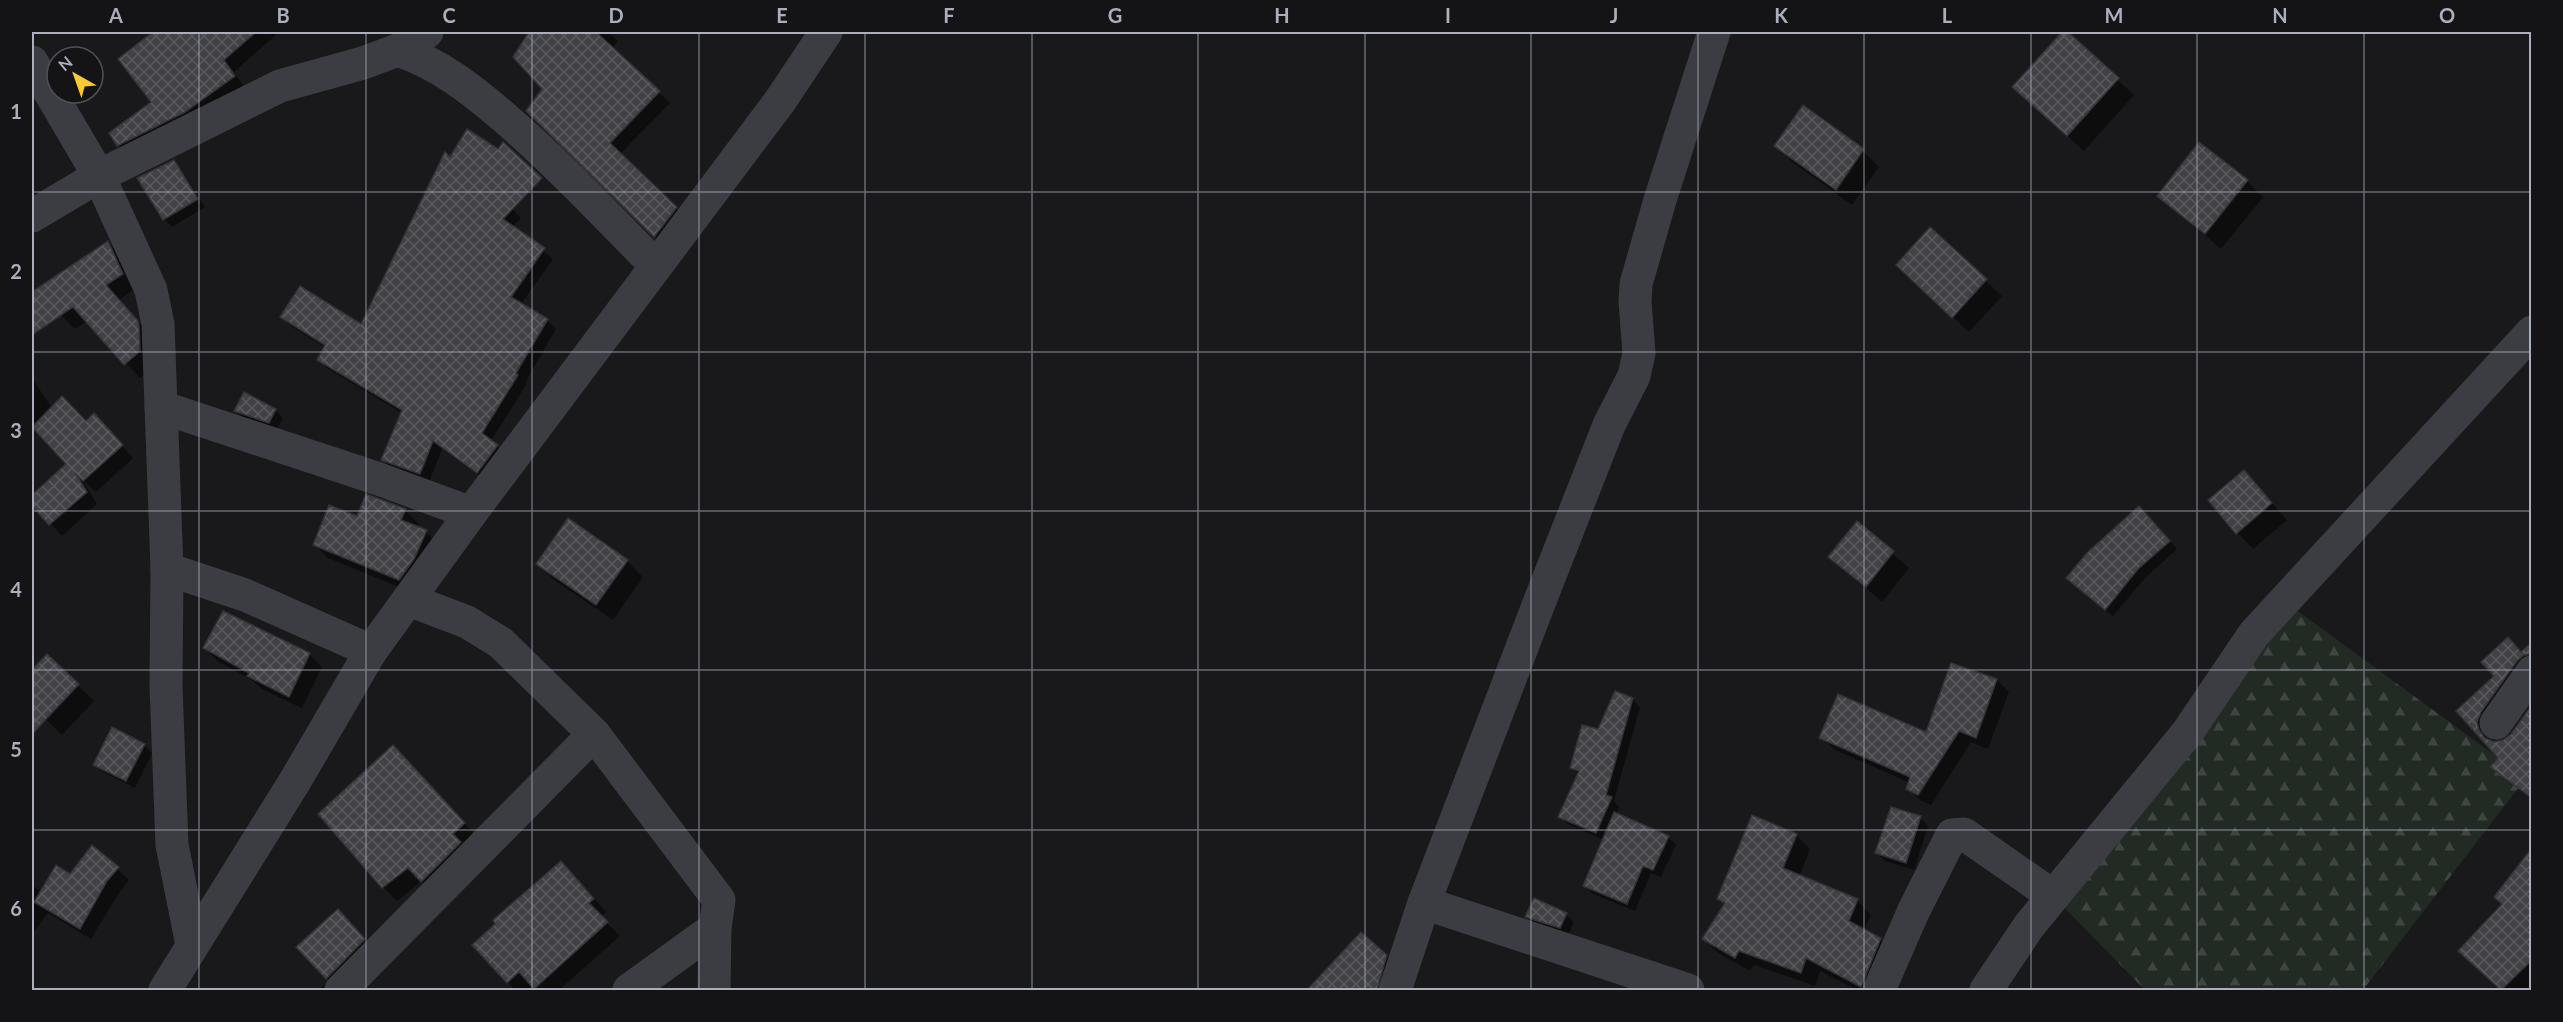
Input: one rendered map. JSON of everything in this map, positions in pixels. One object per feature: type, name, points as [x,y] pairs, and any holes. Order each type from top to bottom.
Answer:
[{"type":"street","points":[[32,216],[99,176],[280,86],[363,63],[398,50],[427,32]]},
{"type":"street","points":[[165,990],[295,781],[371,651],[655,265],[780,101],[826,32]]},
{"type":"street","points":[[1395,990],[1424,903],[1605,435],[1634,376],[1639,353],[1636,284],[1660,200],[1714,32]]},
{"type":"street","points":[[398,50],[418,56],[468,87],[534,143],[655,265]]},
{"type":"street","points":[[32,62],[99,176],[151,290],[158,324],[167,569],[166,686],[172,845],[192,945]]},
{"type":"street","points":[[1986,990],[2029,926],[2187,733],[2254,634],[2532,332]]},
{"type":"street","points":[[161,407],[378,479],[471,513]]},
{"type":"street","points":[[167,569],[245,595],[371,651]]},
{"type":"street","points":[[410,600],[467,622],[501,643],[594,734],[715,891],[719,900],[715,928],[714,990]]},
{"type":"street","points":[[2496,723],[2532,672]]},
{"type":"street","points":[[341,990],[594,734]]},
{"type":"street","points":[[1879,990],[1914,910],[1952,835],[1964,834],[2053,896]]},
{"type":"street","points":[[1424,903],[1688,990]]},
{"type":"street","points":[[629,990],[715,928]]},
{"type":"green space","points":[[2284,601],[2526,778],[2363,990],[2145,990],[2053,896]]},
{"type":"building","points":[[153,32],[256,32],[224,60],[235,76],[185,112],[117,146],[109,133],[151,102],[118,59]]},
{"type":"building","points":[[529,32],[596,32],[660,91],[610,143],[677,207],[654,237],[526,111],[542,89],[513,57]]},
{"type":"building","points":[[2062,32],[2068,32],[2119,78],[2067,136],[2012,87]]},
{"type":"building","points":[[1803,105],[1864,149],[1836,190],[1774,146]]},
{"type":"building","points":[[467,129],[498,149],[503,142],[542,178],[503,219],[545,248],[511,297],[548,319],[516,373],[518,375],[482,433],[498,445],[477,473],[433,441],[420,474],[381,460],[402,410],[317,360],[325,345],[280,317],[300,286],[361,324],[445,152],[450,157]]},
{"type":"building","points":[[2199,142],[2248,180],[2205,234],[2157,196]]},
{"type":"building","points":[[174,160],[198,199],[163,220],[137,178]]},
{"type":"building","points":[[1930,227],[1987,279],[1952,318],[1896,265]]},
{"type":"building","points":[[108,241],[123,274],[106,285],[138,321],[139,326],[140,351],[124,365],[73,307],[32,335],[32,292]]},
{"type":"building","points":[[244,392],[276,409],[269,423],[234,411]]},
{"type":"building","points":[[62,396],[86,421],[94,413],[123,445],[83,481],[75,473],[87,492],[49,525],[32,506],[32,495],[66,464],[32,427]]},
{"type":"building","points":[[2244,470],[2272,503],[2236,534],[2208,500]]},
{"type":"building","points":[[366,494],[406,509],[401,520],[427,530],[414,559],[399,580],[313,545],[329,505],[357,516]]},
{"type":"building","points":[[2139,506],[2170,541],[2138,569],[2105,610],[2066,578],[2088,552]]},
{"type":"building","points":[[568,518],[628,560],[596,605],[536,564]]},
{"type":"building","points":[[1857,521],[1894,551],[1866,587],[1828,557]]},
{"type":"building","points":[[223,611],[310,653],[289,697],[247,676],[249,673],[203,648]]},
{"type":"building","points":[[2508,637],[2521,652],[2532,642],[2532,654],[2524,655],[2517,661],[2481,712],[2477,722],[2485,738],[2494,742],[2503,740],[2511,734],[2532,705],[2532,798],[2490,767],[2498,758],[2456,711],[2494,676],[2481,662]]},
{"type":"building","points":[[47,654],[79,684],[32,734],[32,670]]},
{"type":"building","points":[[1951,663],[1997,679],[1976,738],[1959,731],[1918,795],[1906,789],[1910,777],[1819,738],[1838,694],[1926,732]]},
{"type":"building","points":[[1615,691],[1633,698],[1606,795],[1612,797],[1596,833],[1558,817],[1579,771],[1570,768],[1582,725],[1598,729]]},
{"type":"building","points":[[112,727],[145,744],[126,781],[93,765]]},
{"type":"building","points":[[393,745],[465,823],[453,834],[461,842],[421,882],[408,868],[382,888],[318,814]]},
{"type":"building","points":[[1891,807],[1921,816],[1906,863],[1875,853]]},
{"type":"building","points":[[1614,812],[1669,836],[1653,870],[1643,866],[1627,904],[1583,886]]},
{"type":"building","points":[[1752,815],[1797,834],[1783,868],[1858,899],[1849,921],[1881,938],[1861,987],[1806,958],[1801,973],[1739,951],[1735,958],[1702,939],[1725,903],[1717,899]]},
{"type":"building","points":[[92,845],[119,867],[107,881],[80,929],[34,902],[56,865],[70,874]]},
{"type":"building","points":[[2532,848],[2532,960],[2501,990],[2458,951],[2502,904],[2494,897]]},
{"type":"building","points":[[561,861],[594,899],[589,903],[608,922],[534,989],[519,972],[507,983],[472,945],[495,924],[493,920]]},
{"type":"building","points":[[1534,898],[1567,913],[1560,928],[1525,917]]},
{"type":"building","points":[[338,909],[365,939],[326,979],[296,947]]},
{"type":"building","points":[[1361,932],[1387,955],[1377,990],[1307,990]]}]
